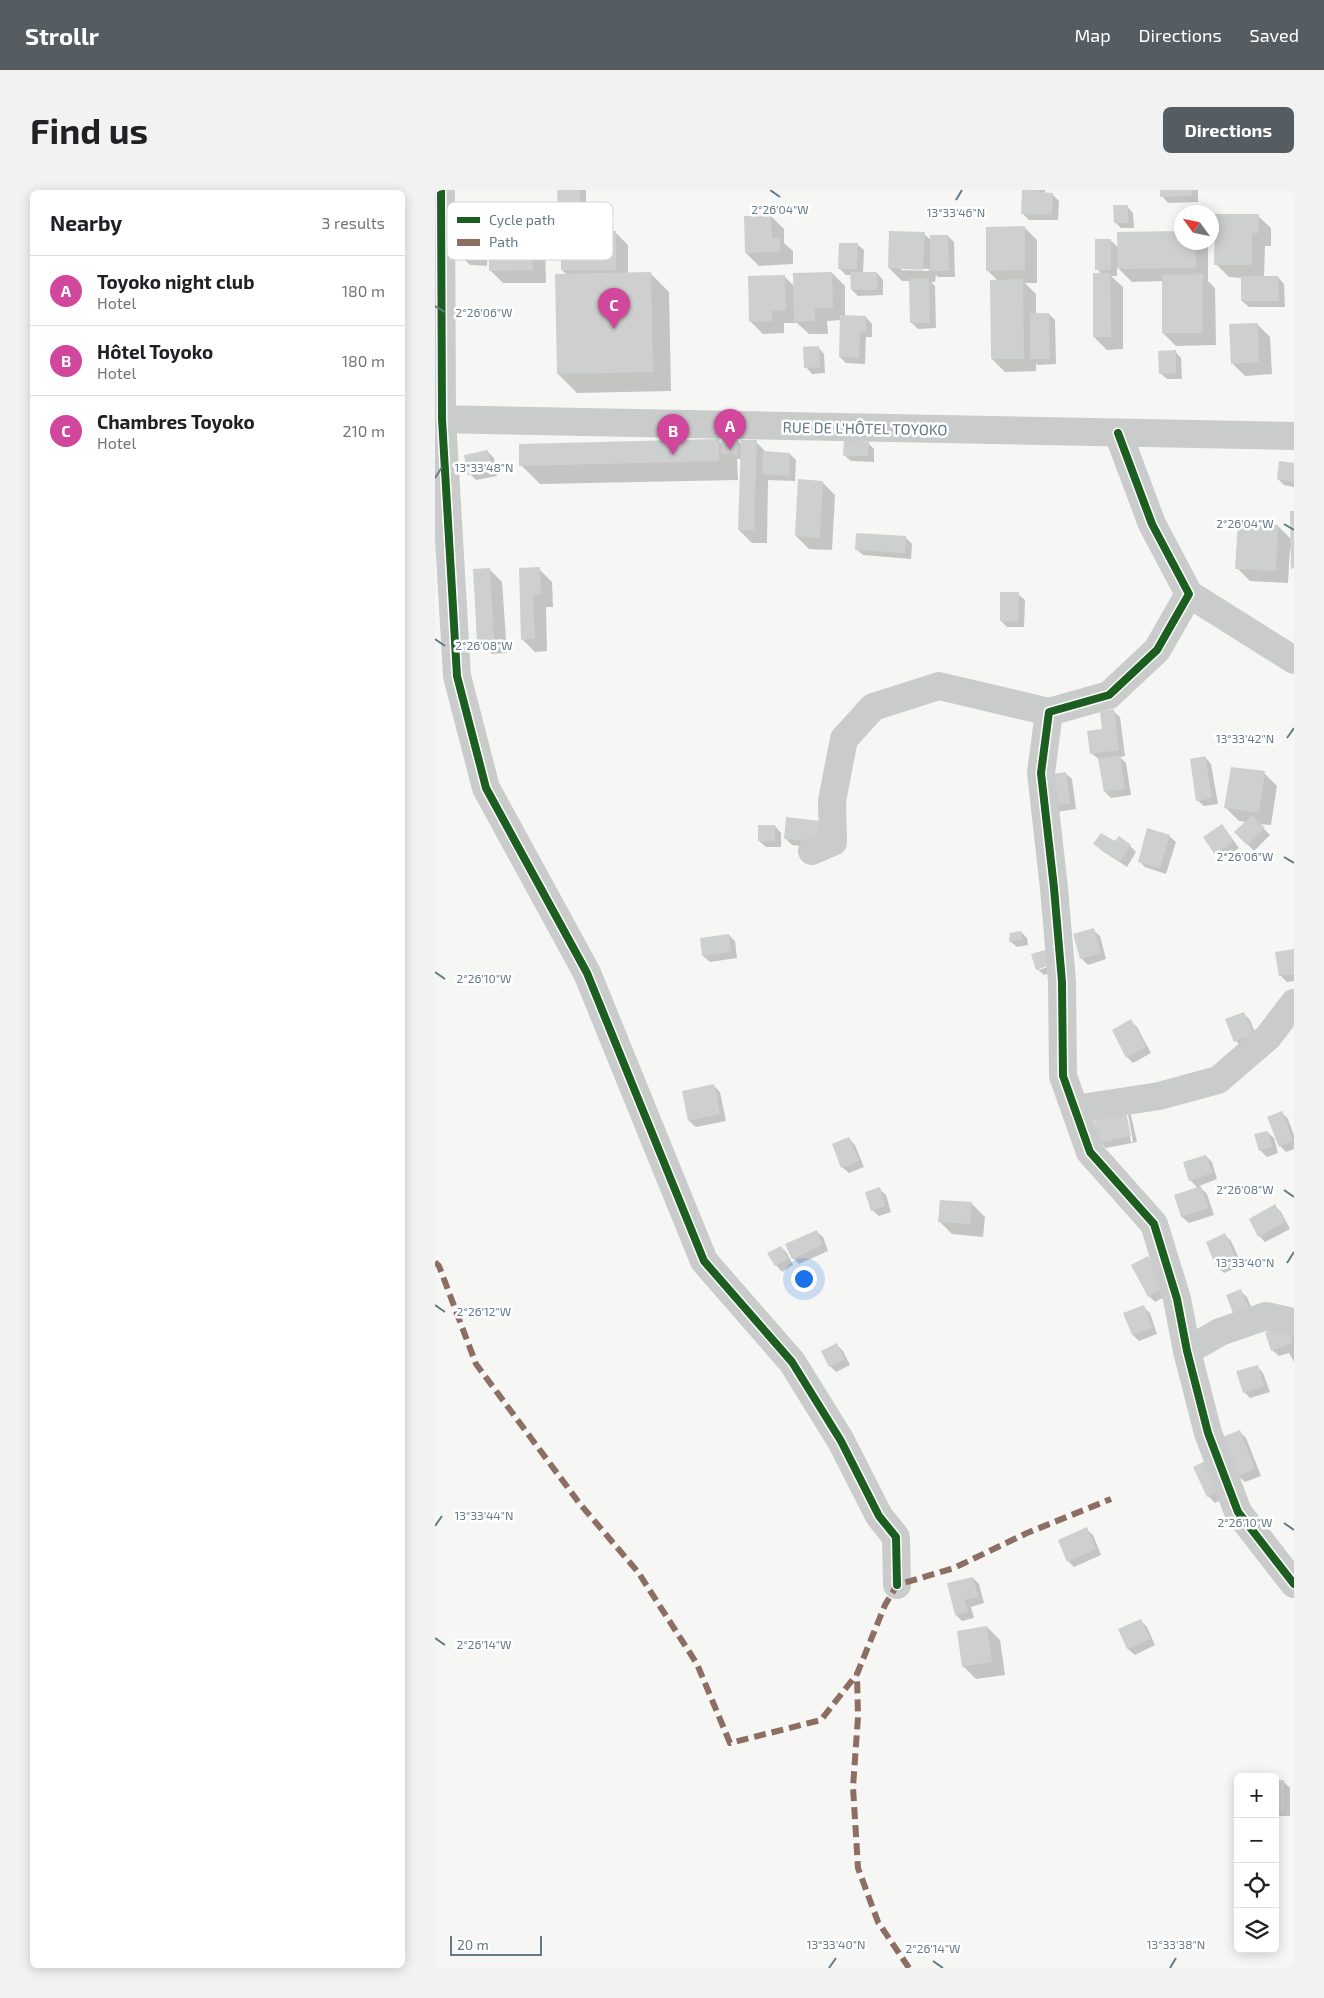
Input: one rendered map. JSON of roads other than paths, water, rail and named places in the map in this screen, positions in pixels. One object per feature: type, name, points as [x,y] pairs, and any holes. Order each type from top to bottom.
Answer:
[{"type":"street","points":[[441,190],[438,419],[457,676],[486,788],[587,973],[705,1261],[792,1362],[841,1441],[879,1516],[896,1537],[897,1585]]},
{"type":"street","name":"RUE DE L'HÔTEL TOYOKO","points":[[438,419],[1294,436]]},
{"type":"street","points":[[1118,432],[1152,524],[1189,594],[1294,660]]},
{"type":"street","points":[[812,851],[833,842],[833,801],[844,739],[873,707],[939,686],[1049,712],[1109,695],[1157,650],[1189,594]]},
{"type":"street","points":[[1049,712],[1041,773],[1055,888],[1062,982],[1063,1076],[1090,1152],[1154,1224],[1177,1299],[1187,1351],[1208,1433],[1238,1512],[1294,1584]]},
{"type":"street","points":[[1075,1109],[1159,1096],[1218,1080],[1268,1037],[1294,1003]]},
{"type":"street","points":[[1187,1351],[1219,1332],[1266,1316],[1294,1322]]},
{"type":"place","name":"Chambres Toyoko","points":[[614,329]]},
{"type":"place","name":"Toyoko night club","points":[[730,450]]},
{"type":"place","name":"Hôtel Toyoko","points":[[673,455]]}]
